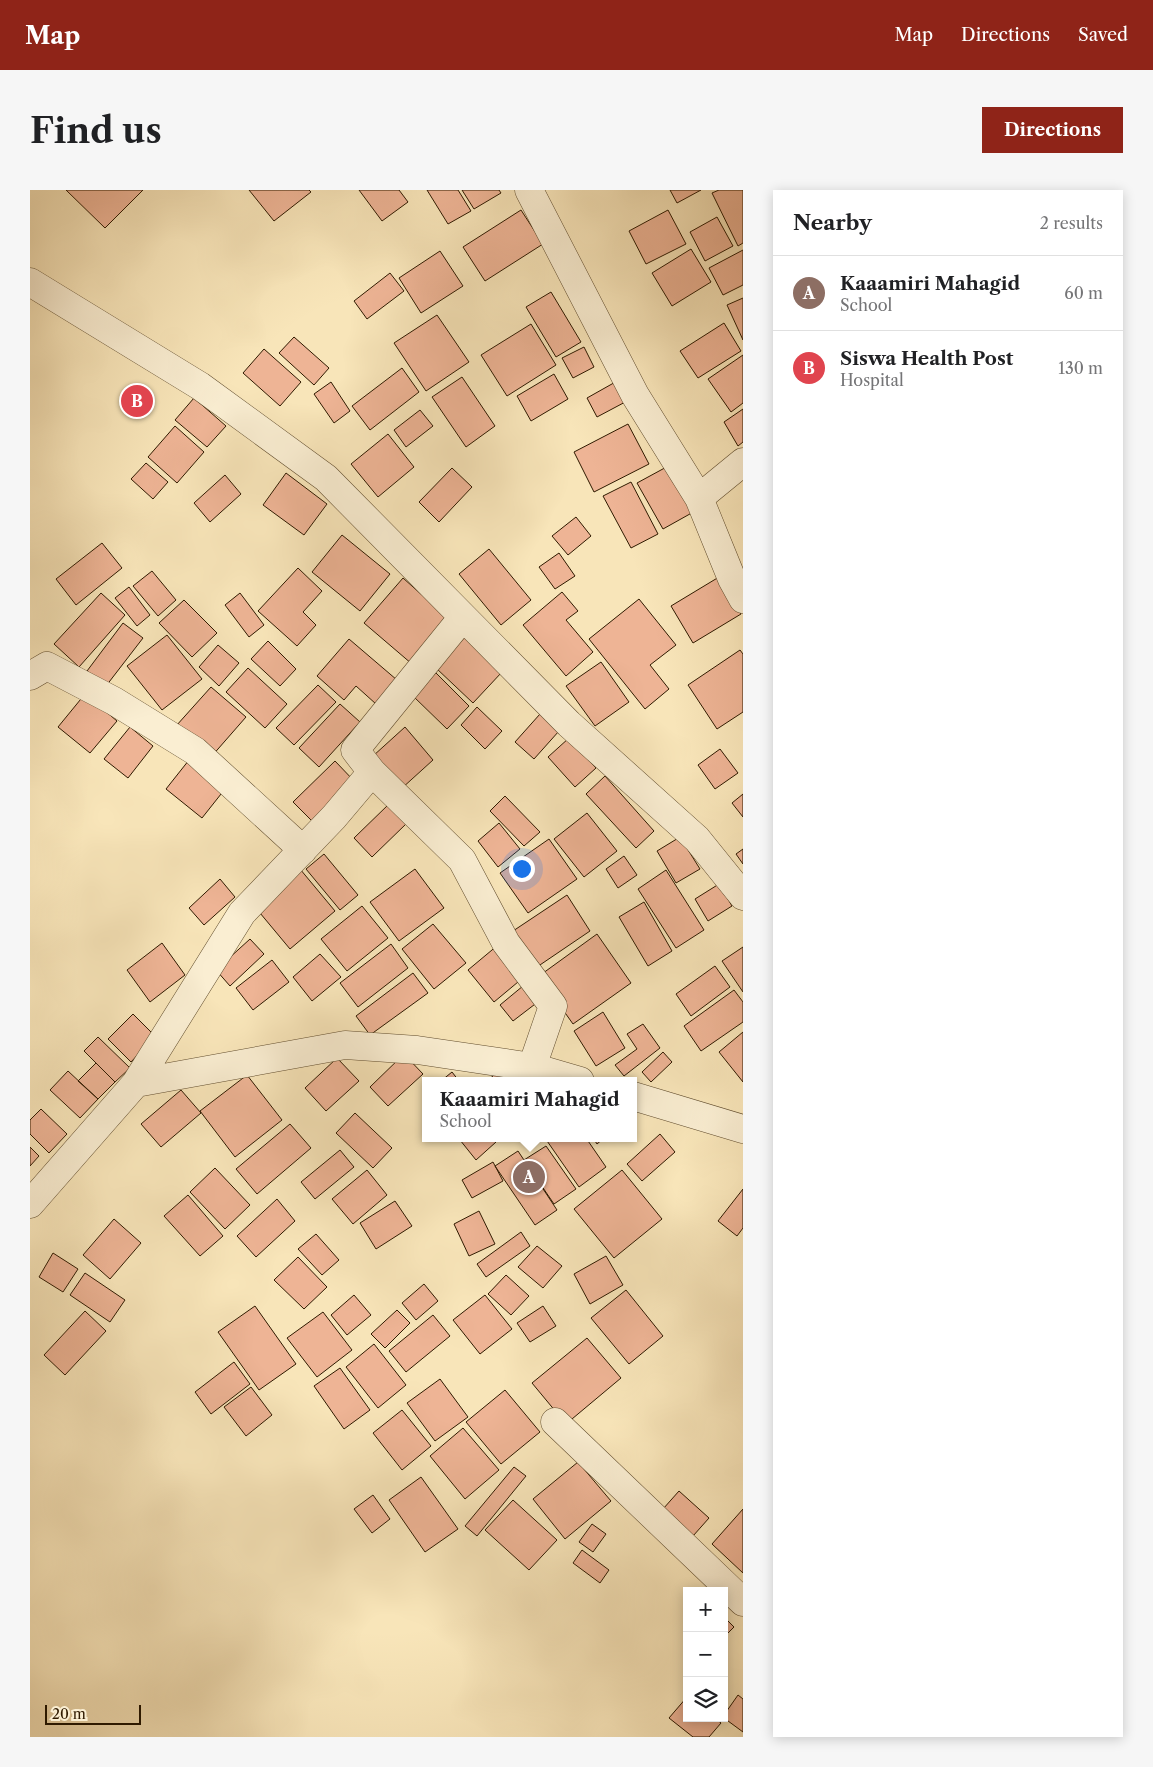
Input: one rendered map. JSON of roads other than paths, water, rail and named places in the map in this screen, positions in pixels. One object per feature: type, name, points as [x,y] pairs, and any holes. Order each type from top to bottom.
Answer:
[{"type":"street","points":[[529,190],[635,395],[699,498],[732,579],[743,599]]},
{"type":"street","points":[[30,282],[200,386],[326,478],[570,724],[697,839],[743,896]]},
{"type":"street","points":[[699,498],[743,462]]},
{"type":"street","points":[[463,617],[355,750],[372,772],[462,860],[506,943],[553,1006],[532,1067]]},
{"type":"street","points":[[30,676],[47,666],[114,701],[194,751],[303,850]]},
{"type":"street","points":[[30,1204],[136,1082],[242,913],[303,850],[372,772]]},
{"type":"street","points":[[136,1082],[345,1044],[417,1050],[532,1067],[566,1077]]},
{"type":"street","points":[[637,1097],[743,1128]]},
{"type":"street","points":[[555,1422],[743,1602]]},
{"type":"place","name":"Siswa Health Post","points":[[137,401]]},
{"type":"place","name":"Kaaamiri Mahagid","points":[[529,1177]]}]
